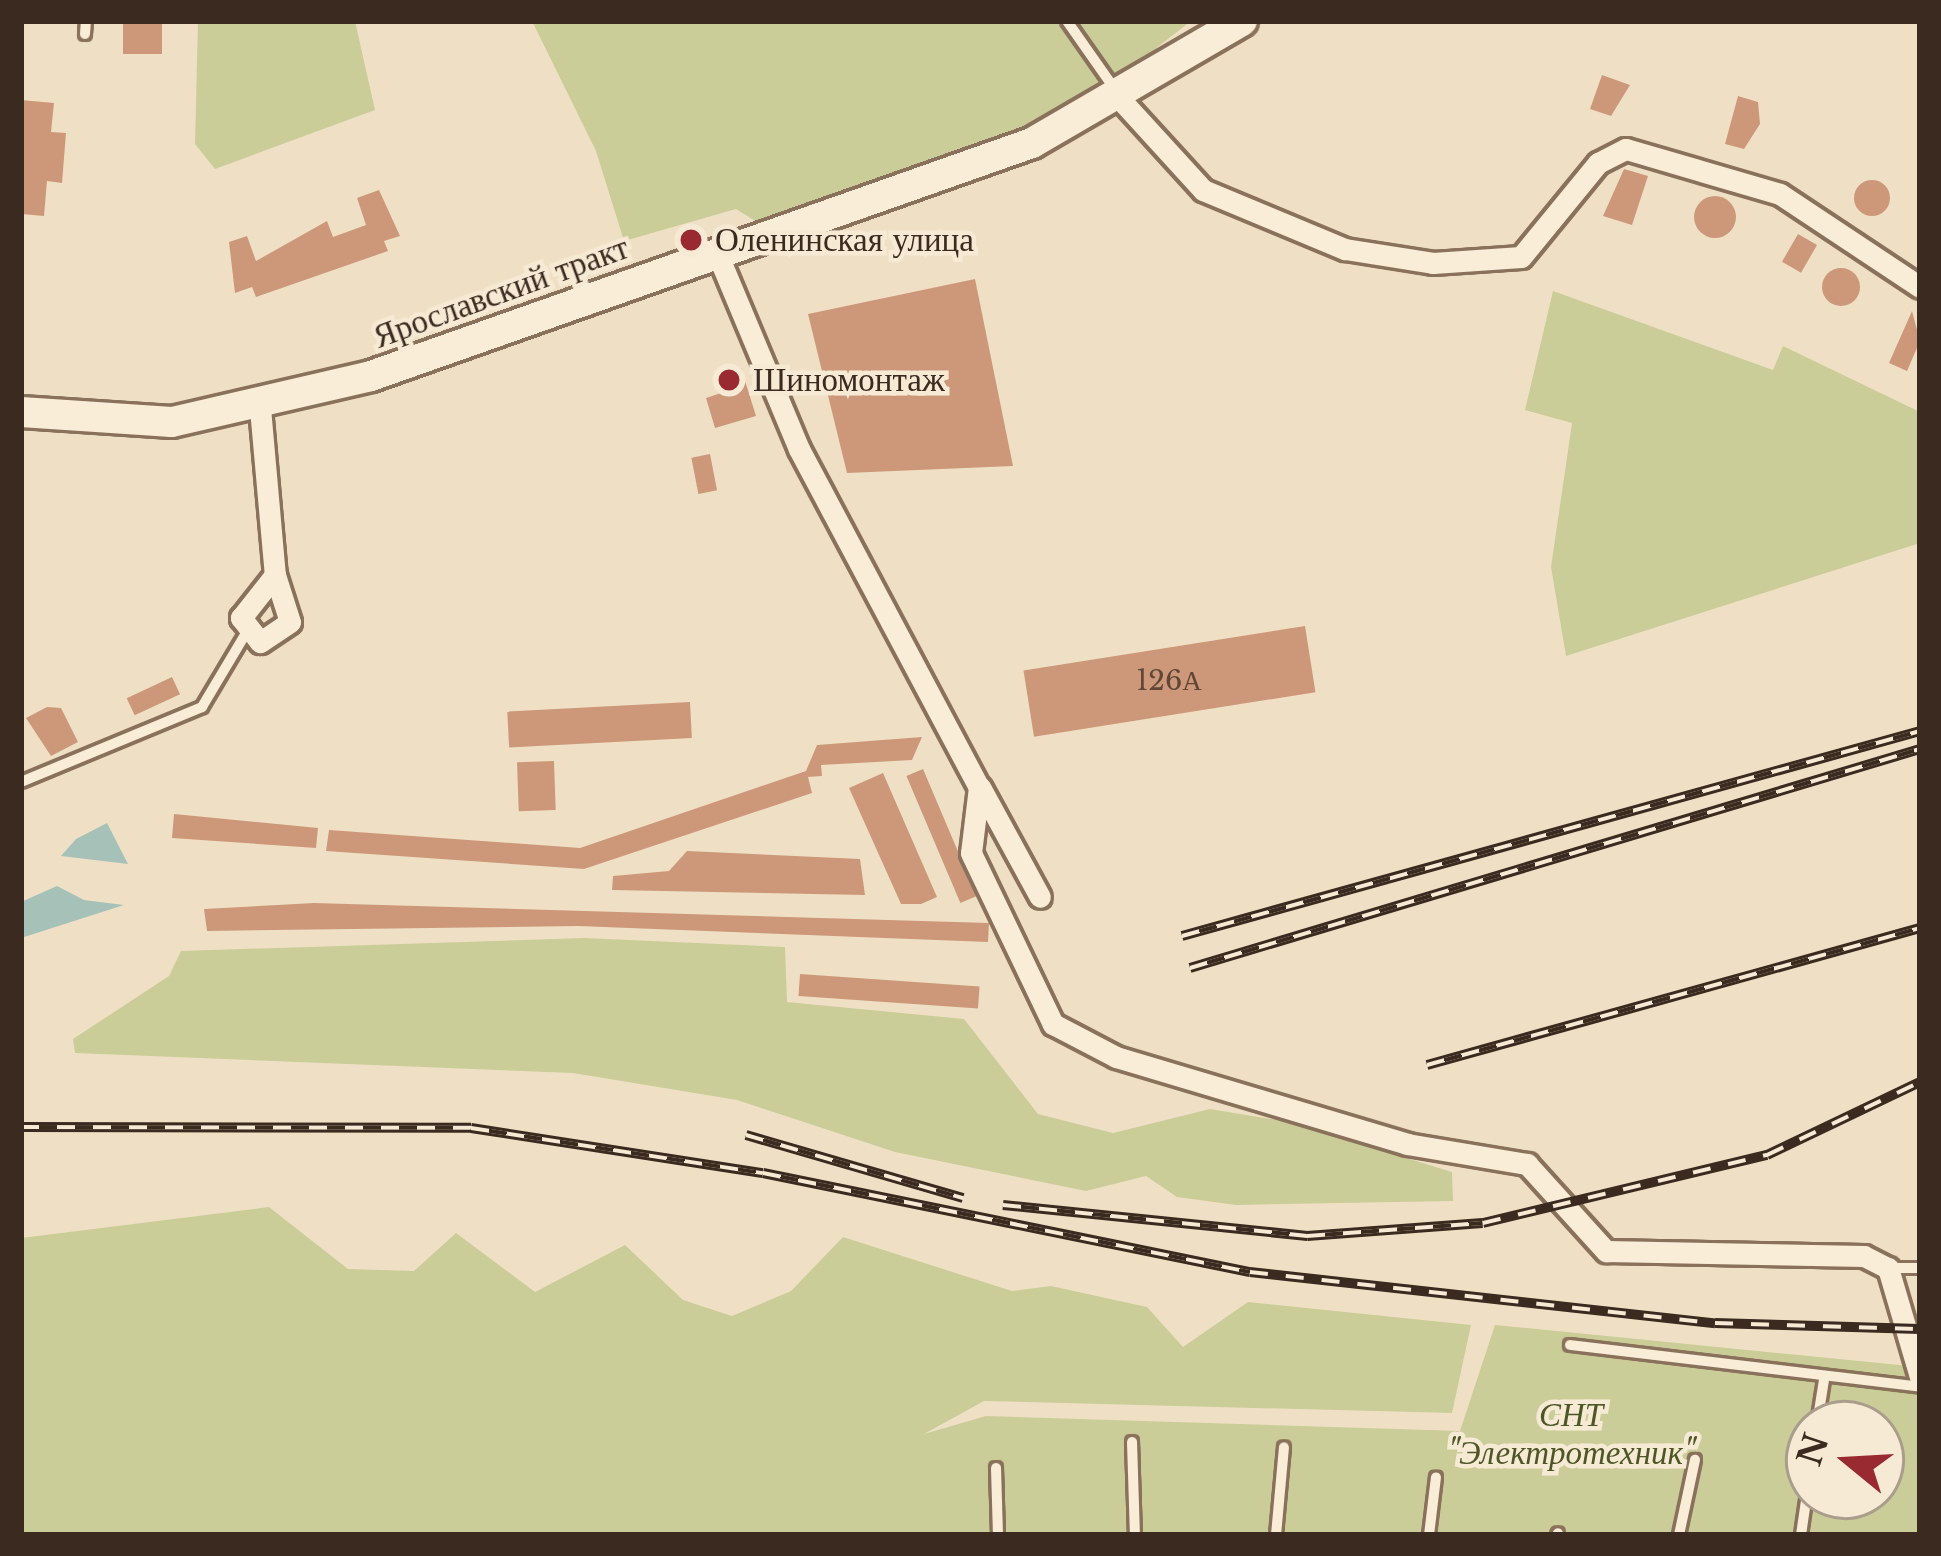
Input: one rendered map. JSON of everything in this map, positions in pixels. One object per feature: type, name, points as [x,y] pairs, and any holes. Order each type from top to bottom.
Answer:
[{"type":"street","name":"Ярославский тракт","points":[[21,412],[153,422],[260,408],[1032,143],[1120,99],[1242,21]]},
{"type":"street","points":[[1120,99],[1203,190],[1345,249],[1433,263],[1521,257],[1598,163],[1626,149],[1780,194],[1920,286]]},
{"type":"street","points":[[717,253],[799,449],[1040,897]]},
{"type":"street","points":[[260,408],[274,575],[290,622],[276,639],[244,635],[249,596],[274,575]]},
{"type":"street","points":[[980,787],[971,853],[1033,996],[1085,1046],[1407,1144],[1527,1164],[1606,1252],[1828,1250],[1888,1268],[1920,1377]]},
{"type":"lane","points":[[1067,21],[1120,99]]},
{"type":"lane","points":[[21,782],[202,707],[244,635]]},
{"type":"lane","points":[[1888,1268],[1920,1268]]},
{"type":"lane","points":[[1570,1345],[1824,1380],[1920,1387]]},
{"type":"lane","points":[[1821,1400],[1824,1380]]},
{"type":"lane","points":[[1132,1442],[1135,1535]]},
{"type":"lane","points":[[1276,1535],[1284,1447]]},
{"type":"lane","points":[[1679,1535],[1695,1460]]},
{"type":"lane","points":[[995,1468],[998,1535]]},
{"type":"lane","points":[[1429,1535],[1436,1477]]},
{"type":"green space","points":[[198,21],[355,21],[375,110],[215,169],[195,144]]},
{"type":"green space","points":[[532,21],[1191,21],[1082,106],[1026,131],[760,224],[736,209],[624,241],[596,151]]},
{"type":"green space","points":[[1553,291],[1773,370],[1783,346],[1920,412],[1920,543],[1566,656],[1551,567],[1572,423],[1525,410]]},
{"type":"green space","points":[[584,938],[785,947],[787,1002],[964,1019],[1038,1114],[1113,1133],[1210,1109],[1289,1122],[1452,1172],[1453,1201],[1236,1205],[1177,1197],[1146,1176],[1086,1191],[895,1152],[737,1100],[573,1073],[75,1053],[73,1039],[169,976],[181,951]]},
{"type":"green space","name":"СНТ \"Электротехник\"","points":[[269,1207],[348,1269],[414,1271],[456,1233],[535,1292],[625,1245],[683,1300],[732,1316],[791,1291],[843,1237],[1012,1291],[1051,1286],[1147,1307],[1183,1347],[1248,1302],[1471,1325],[1452,1413],[984,1401],[924,1434],[986,1416],[1460,1431],[1495,1325],[1920,1367],[1920,1535],[21,1535],[21,1238]]},
{"type":"water","points":[[107,823],[128,864],[61,856],[76,839]]},
{"type":"water","points":[[57,886],[84,900],[124,905],[21,938],[21,902]]},
{"type":"building","points":[[123,21],[162,21],[162,54],[123,54]]},
{"type":"building","points":[[1602,75],[1630,85],[1611,116],[1590,109]]},
{"type":"building","points":[[1738,96],[1758,102],[1760,124],[1744,149],[1725,144]]},
{"type":"building","points":[[21,100],[54,103],[51,132],[66,133],[62,183],[47,181],[44,216],[21,214]]},
{"type":"building","points":[[1624,169],[1648,176],[1632,225],[1603,216]]},
{"type":"building","points":[[1872,180],[1885,185],[1890,198],[1885,211],[1872,216],[1859,211],[1854,198],[1859,185]]},
{"type":"building","points":[[379,190],[400,236],[384,241],[388,251],[256,297],[252,287],[235,293],[229,242],[247,236],[256,261],[327,221],[333,237],[366,225],[357,198]]},
{"type":"building","points":[[1715,196],[1730,202],[1736,217],[1730,232],[1715,238],[1700,232],[1694,217],[1700,202]]},
{"type":"building","points":[[1798,234],[1817,245],[1801,273],[1782,262]]},
{"type":"building","points":[[1841,268],[1854,274],[1860,287],[1854,300],[1841,306],[1828,300],[1822,287],[1828,274]]},
{"type":"building","points":[[975,279],[1013,466],[847,473],[808,314]]},
{"type":"building","points":[[1912,311],[1920,341],[1907,371],[1889,363]]},
{"type":"building","points":[[741,368],[756,416],[715,428],[706,398],[727,391],[722,374]]},
{"type":"building","points":[[710,454],[717,490],[698,494],[691,458]]},
{"type":"building","points":[[1305,626],[1315,692],[1034,737],[1024,671]]},
{"type":"building","points":[[172,677],[180,694],[135,715],[127,698]]},
{"type":"building","points":[[690,702],[692,738],[509,748],[507,712]]},
{"type":"building","points":[[47,707],[61,708],[78,742],[51,756],[26,718]]},
{"type":"building","points":[[922,737],[912,760],[821,765],[822,776],[808,777],[812,793],[584,869],[326,851],[329,830],[580,848],[806,771],[817,745]]},
{"type":"building","points":[[554,761],[556,810],[519,811],[517,762]]},
{"type":"building","points":[[923,769],[977,896],[960,903],[906,776]]},
{"type":"building","points":[[883,773],[937,897],[921,904],[901,904],[849,788]]},
{"type":"building","points":[[174,814],[318,828],[316,848],[172,838]]},
{"type":"building","points":[[687,851],[860,859],[865,895],[612,890],[613,876],[669,871]]},
{"type":"building","points":[[314,903],[989,923],[988,942],[578,926],[207,931],[204,909]]},
{"type":"building","points":[[800,974],[980,987],[978,1009],[798,996]]},
{"type":"railway","points":[[1182,936],[1920,731]]},
{"type":"railway","points":[[1190,968],[1920,749]]},
{"type":"railway","points":[[1427,1065],[1920,928]]},
{"type":"railway","points":[[1003,1205],[1307,1236],[1483,1223],[1767,1155],[1920,1082]]},
{"type":"railway","points":[[21,1127],[471,1128],[763,1173],[1250,1272],[1715,1323],[1920,1329]]},
{"type":"railway","points":[[746,1135],[963,1198]]},
{"type":"place","name":"Оленинская улица","points":[[691,240]]},
{"type":"place","name":"Шиномонтаж","points":[[729,380]]}]
